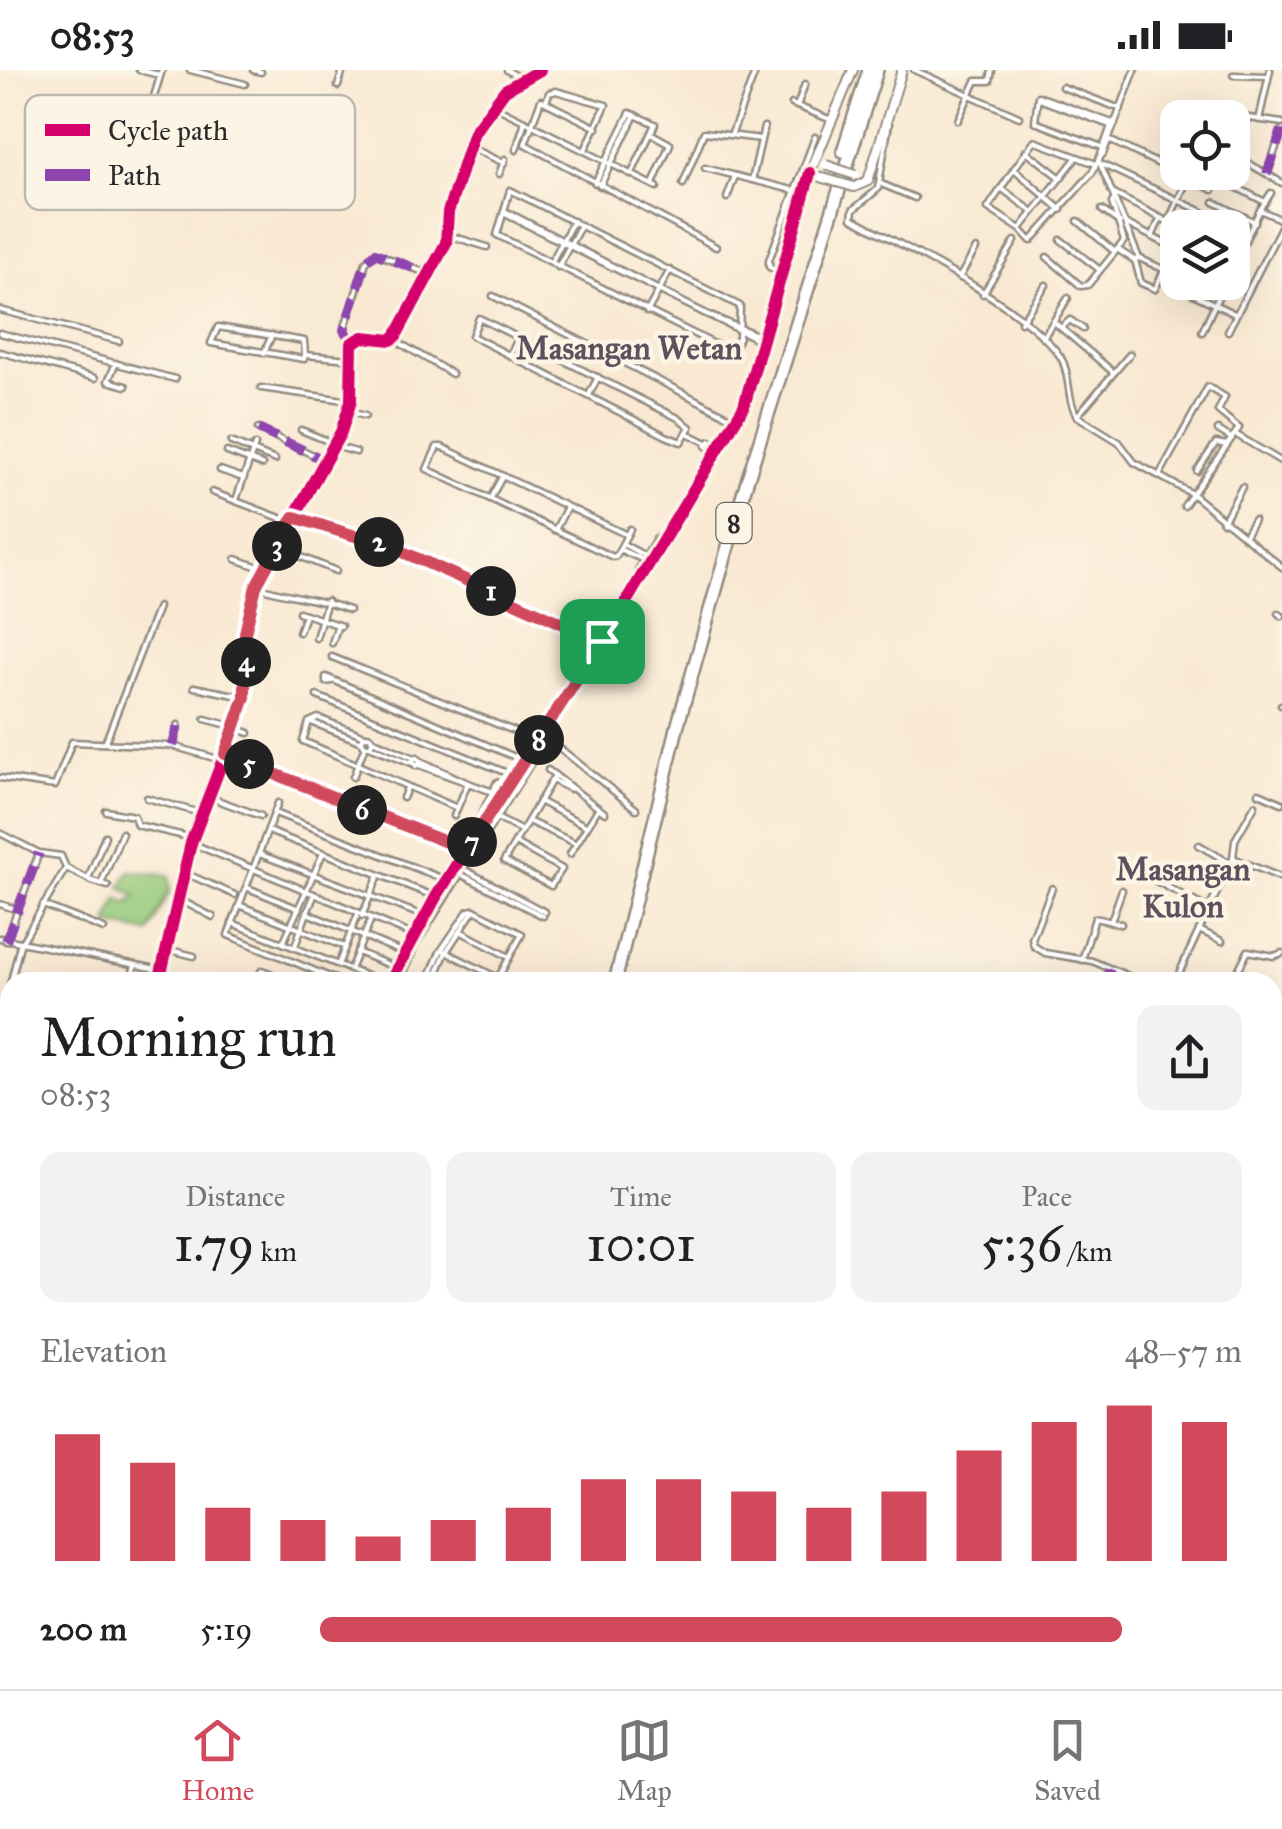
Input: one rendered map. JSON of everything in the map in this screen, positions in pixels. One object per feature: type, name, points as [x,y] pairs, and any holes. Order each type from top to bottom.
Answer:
[{"type":"highway","name":"8","points":[[614,972],[719,550],[869,70]]},
{"type":"highway","name":"8","points":[[615,972],[719,576],[877,70]]},
{"type":"main road","points":[[852,71],[810,174],[854,187],[865,185],[869,179],[902,70]]},
{"type":"main road","points":[[815,162],[869,179]]},
{"type":"street","points":[[139,70],[162,73]]},
{"type":"street","points":[[190,70],[245,84]]},
{"type":"street","points":[[253,70],[260,72]]},
{"type":"street","points":[[338,86],[344,70]]},
{"type":"street","points":[[508,70],[521,79]]},
{"type":"street","points":[[393,339],[448,235],[448,212],[468,146],[491,105],[521,79],[533,78],[540,70]]},
{"type":"street","points":[[732,132],[756,70]]},
{"type":"street","points":[[914,70],[1019,117]]},
{"type":"street","points":[[958,120],[976,81],[990,81],[992,70]]},
{"type":"street","points":[[1135,70],[1099,161],[1127,224],[1139,280],[1152,290],[1160,278]]},
{"type":"street","points":[[1233,76],[1270,73],[1260,120]]},
{"type":"street","points":[[805,84],[794,106],[832,120]]},
{"type":"street","points":[[1062,87],[1121,109]]},
{"type":"street","points":[[546,102],[549,93],[556,91],[605,105],[586,150]]},
{"type":"street","points":[[892,98],[879,182],[874,195],[850,212],[852,218],[960,278],[1042,338],[1063,361],[1078,416],[1119,442],[1134,462],[1192,494],[1280,566],[1282,557]]},
{"type":"street","points":[[1102,147],[1035,122],[1038,98],[1114,124]]},
{"type":"street","points":[[516,150],[540,101],[597,128]]},
{"type":"street","points":[[491,105],[655,186],[670,144],[651,134]]},
{"type":"street","points":[[598,185],[629,114],[654,123],[631,174]]},
{"type":"street","points":[[1250,118],[1282,127],[1267,174]]},
{"type":"street","points":[[528,122],[526,146],[716,247]]},
{"type":"street","points":[[1114,124],[1099,161],[1036,241],[988,208],[1034,141],[1099,161],[1198,210]]},
{"type":"street","points":[[752,180],[764,127]]},
{"type":"street","points":[[682,184],[702,134],[732,132],[761,139]]},
{"type":"street","points":[[782,274],[770,269],[769,260],[815,138]]},
{"type":"street","points":[[1109,140],[1160,162]]},
{"type":"street","points":[[468,146],[504,161],[499,174]]},
{"type":"street","points":[[1026,151],[1060,178]]},
{"type":"street","points":[[1020,229],[1077,156]]},
{"type":"street","points":[[1250,161],[1282,182]]},
{"type":"street","points":[[704,168],[793,190]]},
{"type":"street","points":[[1014,168],[1062,210]]},
{"type":"street","points":[[478,824],[538,741],[602,641],[647,559],[751,392],[810,174]]},
{"type":"street","points":[[728,198],[735,176]]},
{"type":"street","points":[[879,182],[915,198]]},
{"type":"street","points":[[1001,188],[1033,212]]},
{"type":"street","points":[[513,189],[740,306],[739,331],[732,352],[727,354],[497,235],[505,212],[513,189]]},
{"type":"street","points":[[1173,210],[1182,190]]},
{"type":"street","points":[[1242,190],[1265,202]]},
{"type":"street","points":[[1250,230],[1271,193]]},
{"type":"street","points":[[1114,196],[1160,218],[1152,238]]},
{"type":"street","points":[[1047,257],[1082,286],[1088,285],[1125,236],[1112,204],[1114,196]]},
{"type":"street","points":[[1214,202],[1254,222]]},
{"type":"street","points":[[1102,210],[1120,222]]},
{"type":"street","points":[[1228,331],[1282,222],[1260,210]]},
{"type":"street","points":[[505,212],[658,292],[766,341]]},
{"type":"street","points":[[1078,220],[1116,251],[1160,268]]},
{"type":"street","points":[[551,263],[573,221]]},
{"type":"street","points":[[1127,224],[1160,242]]},
{"type":"street","points":[[558,267],[581,225]]},
{"type":"street","points":[[448,235],[487,247]]},
{"type":"street","points":[[1061,240],[1100,270]]},
{"type":"street","points":[[983,294],[1016,241]]},
{"type":"street","points":[[960,278],[976,249]]},
{"type":"street","points":[[39,853],[3,939],[162,970],[192,840],[245,697],[245,633],[256,586],[326,461],[348,411],[352,343],[344,330],[366,263],[375,253],[426,273]]},
{"type":"street","points":[[647,312],[670,270]]},
{"type":"street","points":[[1021,322],[1046,284]]},
{"type":"street","points":[[494,296],[735,420]]},
{"type":"street","points":[[1042,338],[1068,298]]},
{"type":"street","points":[[1206,300],[1236,315]]},
{"type":"street","points":[[1202,332],[1216,300]]},
{"type":"street","points":[[0,310],[119,341]]},
{"type":"street","points":[[481,317],[678,418],[690,427],[688,434],[680,442],[510,355],[470,333],[481,317]]},
{"type":"street","points":[[1061,328],[1070,320],[1083,329]]},
{"type":"street","points":[[1054,322],[1113,372]]},
{"type":"street","points":[[305,355],[306,341],[216,329],[212,346],[304,358],[305,355],[351,359]]},
{"type":"street","points":[[0,334],[176,379]]},
{"type":"street","points":[[264,354],[272,335]]},
{"type":"street","points":[[352,343],[364,337],[393,339],[452,374]]},
{"type":"street","points":[[510,355],[519,338]]},
{"type":"street","points":[[0,352],[95,378]]},
{"type":"street","points":[[1078,416],[1130,354]]},
{"type":"street","points":[[114,363],[108,381],[126,386]]},
{"type":"street","points":[[589,396],[598,378]]},
{"type":"street","points":[[1160,474],[1208,387],[1224,396],[1218,411],[1239,426],[1184,506]]},
{"type":"street","points":[[261,388],[350,401]]},
{"type":"street","points":[[348,411],[365,416]]},
{"type":"street","points":[[258,429],[326,461]]},
{"type":"street","points":[[301,430],[356,452]]},
{"type":"street","points":[[1218,430],[1282,462]]},
{"type":"street","points":[[688,434],[712,442],[716,448]]},
{"type":"street","points":[[231,442],[276,460]]},
{"type":"street","points":[[1198,471],[1216,443],[1226,445]]},
{"type":"street","points":[[437,447],[502,477],[628,532],[622,547],[612,557],[429,473],[437,447]]},
{"type":"street","points":[[236,500],[254,448]]},
{"type":"street","points":[[227,452],[262,466]]},
{"type":"street","points":[[220,470],[243,478]]},
{"type":"street","points":[[490,500],[502,477]]},
{"type":"street","points":[[1224,522],[1242,487]]},
{"type":"street","points":[[212,492],[394,548],[602,641]]},
{"type":"street","points":[[555,531],[566,507]]},
{"type":"street","points":[[1243,538],[1254,520]]},
{"type":"street","points":[[638,570],[656,538]]},
{"type":"street","points":[[276,547],[336,571]]},
{"type":"street","points":[[622,547],[647,559]]},
{"type":"street","points":[[236,559],[264,569]]},
{"type":"street","points":[[256,586],[327,601],[349,610]]},
{"type":"street","points":[[316,638],[327,601]]},
{"type":"street","points":[[105,743],[158,607]]},
{"type":"street","points":[[298,632],[302,613],[340,625],[332,642]]},
{"type":"street","points":[[332,657],[538,741]]},
{"type":"street","points":[[332,681],[516,756],[526,753]]},
{"type":"street","points":[[194,687],[245,697]]},
{"type":"street","points":[[318,696],[513,776]]},
{"type":"street","points":[[457,808],[305,745],[311,722],[318,718],[366,742],[497,794]]},
{"type":"street","points":[[205,719],[249,733]]},
{"type":"street","points":[[174,746],[178,724]]},
{"type":"street","points":[[353,777],[366,742]]},
{"type":"street","points":[[0,778],[55,786],[70,743],[174,746],[224,757],[466,850]]},
{"type":"street","points":[[404,972],[466,850],[494,817],[538,752],[553,743],[636,809]]},
{"type":"street","points":[[417,761],[422,750]]},
{"type":"street","points":[[516,756],[519,766]]},
{"type":"street","points":[[548,770],[553,778],[605,813]]},
{"type":"street","points":[[515,843],[562,868],[551,886],[504,862],[515,843],[522,831],[528,821],[553,778]]},
{"type":"street","points":[[395,972],[436,896],[448,882],[465,874],[494,817],[497,782]]},
{"type":"street","points":[[454,816],[469,783]]},
{"type":"street","points":[[403,798],[407,788]]},
{"type":"street","points":[[1259,794],[1282,803]]},
{"type":"street","points":[[209,797],[262,816]]},
{"type":"street","points":[[146,798],[202,813]]},
{"type":"street","points":[[539,802],[586,826]]},
{"type":"street","points":[[278,803],[232,923],[230,938],[316,972]]},
{"type":"street","points":[[1179,972],[1230,860],[1235,840],[1255,805]]},
{"type":"street","points":[[570,854],[598,809]]},
{"type":"street","points":[[106,811],[134,816],[137,825],[192,840],[251,870],[413,935]]},
{"type":"street","points":[[275,813],[448,882]]},
{"type":"street","points":[[494,817],[522,831]]},
{"type":"street","points":[[528,821],[575,843]]},
{"type":"street","points":[[268,831],[436,896]]},
{"type":"street","points":[[0,833],[39,853],[61,856],[66,868],[108,886]]},
{"type":"street","points":[[101,884],[122,833]]},
{"type":"street","points":[[88,879],[106,836]]},
{"type":"street","points":[[1199,845],[1282,878]]},
{"type":"street","points":[[283,943],[323,853]]},
{"type":"street","points":[[258,854],[424,916]]},
{"type":"street","points":[[11,972],[20,944],[66,868]]},
{"type":"street","points":[[1191,868],[1221,878]]},
{"type":"street","points":[[183,873],[236,895]]},
{"type":"street","points":[[332,972],[379,874]]},
{"type":"street","points":[[465,874],[544,914]]},
{"type":"street","points":[[1154,880],[1207,909]]},
{"type":"street","points":[[246,887],[299,909]]},
{"type":"street","points":[[1052,888],[1032,944],[1045,953],[1119,972]]},
{"type":"street","points":[[1111,921],[1122,890]]},
{"type":"street","points":[[294,948],[314,896]]},
{"type":"street","points":[[177,898],[213,916]]},
{"type":"street","points":[[0,904],[18,910]]},
{"type":"street","points":[[42,905],[104,929]]},
{"type":"street","points":[[239,905],[345,947]]},
{"type":"street","points":[[437,972],[443,951],[474,910]]},
{"type":"street","points":[[434,972],[468,911],[474,910],[522,934],[501,972]]},
{"type":"street","points":[[307,913],[404,953]]},
{"type":"street","points":[[1082,960],[1095,918],[1121,924]]},
{"type":"street","points":[[350,970],[371,919]]},
{"type":"street","points":[[232,923],[355,972]]},
{"type":"street","points":[[1198,930],[1222,941]]},
{"type":"street","points":[[460,931],[509,957]]},
{"type":"street","points":[[166,950],[194,956]]},
{"type":"street","points":[[443,951],[482,972]]},
{"type":"street","points":[[1237,972],[1248,951],[1274,956],[1282,953]]},
{"type":"street","points":[[357,952],[397,968]]},
{"type":"street","points":[[132,972],[134,965]]},
{"type":"street","points":[[1109,972],[1110,968]]},
{"type":"green space","points":[[130,871],[169,876],[170,890],[149,933],[108,924],[118,898],[128,904],[136,896],[121,887]]},
{"type":"marked path","points":[[1267,174],[1282,130]]},
{"type":"marked path","points":[[352,343],[344,330],[366,262],[375,253],[426,273]]},
{"type":"marked path","points":[[258,429],[326,461]]},
{"type":"marked path","points":[[173,746],[178,725]]},
{"type":"marked path","points":[[6,941],[39,853]]},
{"type":"cycle path","points":[[161,972],[191,843],[244,704],[245,633],[256,586],[341,432],[351,401],[352,343],[363,337],[391,340],[396,336],[446,243],[448,212],[474,132],[505,90],[540,70]]},
{"type":"cycle path","points":[[395,972],[436,897],[527,753],[573,690],[744,406],[810,173]]},
{"type":"district","name":"Masangan Wetan","points":[[629,348]]},
{"type":"district","name":"Masangan Kulon","points":[[1183,888]]},
{"type":"route","points":[[294,517],[372,539],[602,641],[466,850],[225,754],[245,697],[245,633],[256,586],[294,517]]}]
